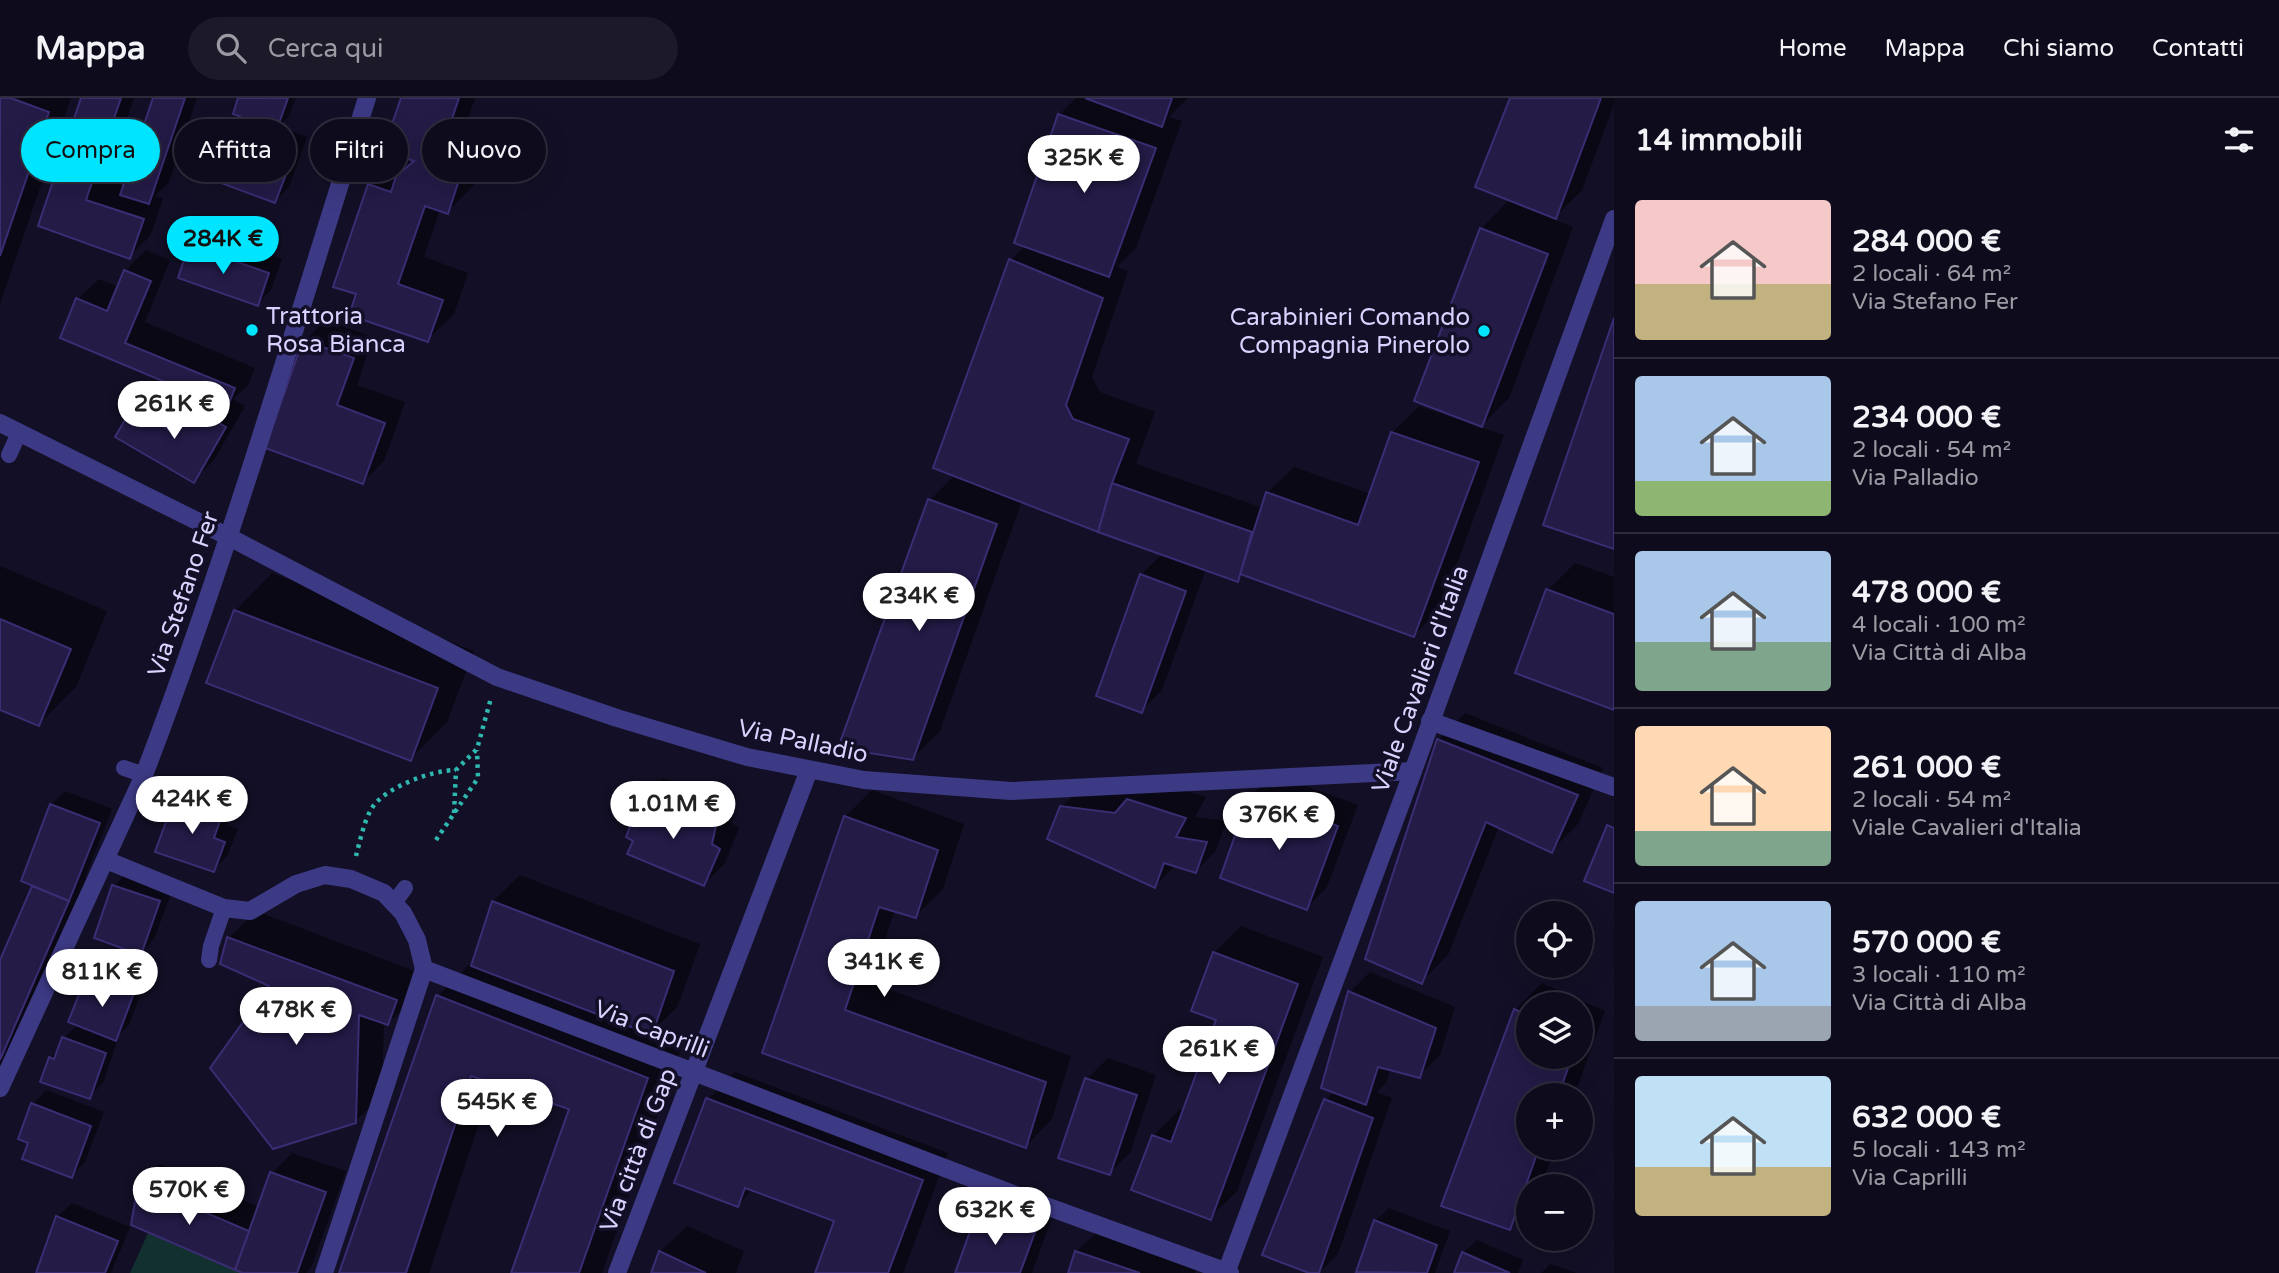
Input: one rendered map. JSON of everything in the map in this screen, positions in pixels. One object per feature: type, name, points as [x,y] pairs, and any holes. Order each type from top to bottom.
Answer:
[{"type":"street","name":"Via Stefano Fer","points":[[0,1088],[144,775],[229,537],[367,98]]},
{"type":"street","name":"Viale Cavalieri d'Italia","points":[[1227,1273],[1614,219]]},
{"type":"street","name":"Via Palladio","points":[[0,423],[229,537],[496,677],[617,718],[747,757],[864,780],[1011,791],[1413,771]]},
{"type":"street","points":[[1430,721],[1614,787]]},
{"type":"street","name":"Via città di Gap","points":[[617,1273],[809,770]]},
{"type":"street","points":[[106,860],[224,908],[250,911],[296,884],[325,875],[351,879],[384,893],[403,913],[417,940],[424,969],[324,1273]]},
{"type":"street","name":"Via Caprilli","points":[[424,969],[1227,1273]]},
{"type":"lane","points":[[9,455],[19,433]]},
{"type":"lane","points":[[124,768],[144,775]]},
{"type":"lane","points":[[394,903],[405,888]]},
{"type":"lane","points":[[209,960],[224,908]]},
{"type":"path","points":[[436,840],[478,778],[477,749],[496,677]]},
{"type":"path","points":[[353,865],[371,809],[379,798],[419,778],[442,770],[456,769],[477,749]]},
{"type":"path","points":[[454,813],[456,769]]},
{"type":"green space","points":[[148,1233],[235,1270],[243,1273],[130,1273]]},
{"type":"building","points":[[0,98],[11,98],[49,112],[47,119],[21,119],[21,182],[25,182],[0,256]]},
{"type":"building","points":[[81,98],[121,98],[114,119],[74,119]]},
{"type":"building","points":[[153,98],[185,98],[178,119],[174,119],[174,130],[160,172],[160,119],[146,119]]},
{"type":"building","points":[[238,98],[288,98],[281,119],[245,119],[233,114]]},
{"type":"building","points":[[401,98],[459,98],[452,119],[422,119],[422,182],[458,182],[448,214],[425,206],[398,284],[443,300],[428,342],[349,315],[356,294],[333,287],[368,184],[391,192],[394,182],[408,182],[408,166],[414,161],[408,159],[408,119],[394,119]]},
{"type":"building","points":[[1085,98],[1172,98],[1162,127]]},
{"type":"building","points":[[1510,98],[1601,98],[1556,219],[1475,187]]},
{"type":"building","points":[[1058,114],[1156,148],[1109,277],[1014,243]]},
{"type":"building","points":[[53,182],[92,182],[86,200],[144,219],[130,259],[38,226]]},
{"type":"building","points":[[124,182],[156,182],[149,204],[120,195]]},
{"type":"building","points":[[218,182],[283,182],[275,203]]},
{"type":"building","points":[[1480,228],[1548,254],[1482,427],[1414,401]]},
{"type":"building","points":[[189,245],[269,273],[258,306],[178,278]]},
{"type":"building","points":[[1009,259],[1103,298],[1066,405],[1073,419],[1129,439],[1112,483],[1098,532],[933,468]]},
{"type":"building","points":[[124,270],[151,281],[125,343],[235,388],[227,408],[60,338],[76,298],[107,311]]},
{"type":"building","points":[[1614,318],[1614,549],[1543,525]]},
{"type":"building","points":[[303,340],[354,358],[337,405],[385,423],[363,484],[265,448]]},
{"type":"building","points":[[188,405],[226,427],[194,483],[115,437],[132,408],[173,432]]},
{"type":"building","points":[[1391,432],[1479,462],[1414,637],[1240,574],[1266,492],[1358,525]]},
{"type":"building","points":[[1112,483],[1252,532],[1238,582],[1098,532]]},
{"type":"building","points":[[928,499],[997,524],[913,760],[838,748]]},
{"type":"building","points":[[1140,574],[1186,591],[1142,713],[1096,696]]},
{"type":"building","points":[[1546,589],[1614,614],[1614,710],[1515,673]]},
{"type":"building","points":[[234,610],[438,688],[411,761],[206,683]]},
{"type":"building","points":[[0,619],[71,649],[39,726],[0,710]]},
{"type":"building","points":[[1437,739],[1578,795],[1552,853],[1486,822],[1422,984],[1365,959]]},
{"type":"building","points":[[1250,793],[1338,826],[1307,910],[1220,878]]},
{"type":"building","points":[[175,797],[222,815],[214,838],[225,842],[214,872],[155,852]]},
{"type":"building","points":[[641,797],[716,826],[712,844],[720,849],[704,886],[627,854],[633,841],[626,837]]},
{"type":"building","points":[[1127,799],[1186,818],[1176,837],[1207,842],[1196,873],[1164,863],[1155,888],[1047,839],[1060,806],[1115,813]]},
{"type":"building","points":[[50,804],[100,823],[69,901],[21,881]]},
{"type":"building","points":[[844,816],[938,850],[916,918],[879,907],[845,1010],[1046,1082],[1026,1148],[762,1053]]},
{"type":"building","points":[[1607,825],[1614,828],[1614,893],[1584,881]]},
{"type":"building","points":[[112,885],[160,901],[141,955],[94,938]]},
{"type":"building","points":[[32,886],[69,901],[0,1060],[0,960]]},
{"type":"building","points":[[492,901],[674,971],[652,1035],[471,966]]},
{"type":"building","points":[[227,937],[397,1000],[388,1025],[359,1015],[356,1123],[273,1149],[210,1068],[269,986],[220,964]]},
{"type":"building","points":[[1213,952],[1298,984],[1211,1220],[1131,1190],[1152,1135],[1171,1142],[1216,1020],[1191,1011]]},
{"type":"building","points":[[95,978],[134,993],[116,1041],[68,1022],[84,982],[93,986]]},
{"type":"building","points":[[1348,991],[1436,1028],[1420,1078],[1378,1067],[1366,1105],[1321,1088]]},
{"type":"building","points":[[436,995],[648,1078],[579,1273],[511,1273],[569,1109],[471,1076],[406,1273],[339,1273]]},
{"type":"building","points":[[1514,1009],[1516,1069],[1568,1069],[1563,1083],[1516,1083],[1516,1160],[1535,1160],[1530,1174],[1516,1174],[1516,1213],[1510,1230],[1441,1206]]},
{"type":"building","points":[[62,1037],[106,1053],[90,1099],[40,1082],[49,1057],[54,1059]]},
{"type":"building","points":[[1085,1078],[1137,1095],[1110,1175],[1058,1158]]},
{"type":"building","points":[[706,1098],[923,1180],[888,1273],[815,1273],[834,1221],[745,1188],[738,1207],[674,1183]]},
{"type":"building","points":[[1324,1099],[1373,1118],[1319,1273],[1309,1273],[1262,1255]]},
{"type":"building","points":[[31,1103],[91,1126],[72,1178],[22,1159],[28,1143],[18,1139]]},
{"type":"building","points":[[270,1172],[326,1192],[297,1273],[243,1273],[235,1270]]},
{"type":"building","points":[[138,1184],[249,1231],[235,1270],[131,1225]]},
{"type":"building","points":[[977,1212],[1035,1232],[1020,1273],[955,1273]]},
{"type":"building","points":[[56,1216],[118,1241],[105,1273],[36,1273]]},
{"type":"building","points":[[1374,1220],[1437,1245],[1427,1273],[1356,1272]]},
{"type":"building","points":[[659,1251],[706,1273],[651,1273]]},
{"type":"building","points":[[1075,1251],[1140,1273],[1068,1273]]},
{"type":"building","points":[[1462,1252],[1510,1273],[1454,1273]]},
{"type":"place","name":"Trattoria Rosa Bianca","points":[[252,330]]},
{"type":"place","name":"Carabinieri Comando Compagnia Pinerolo","points":[[1484,331]]}]
